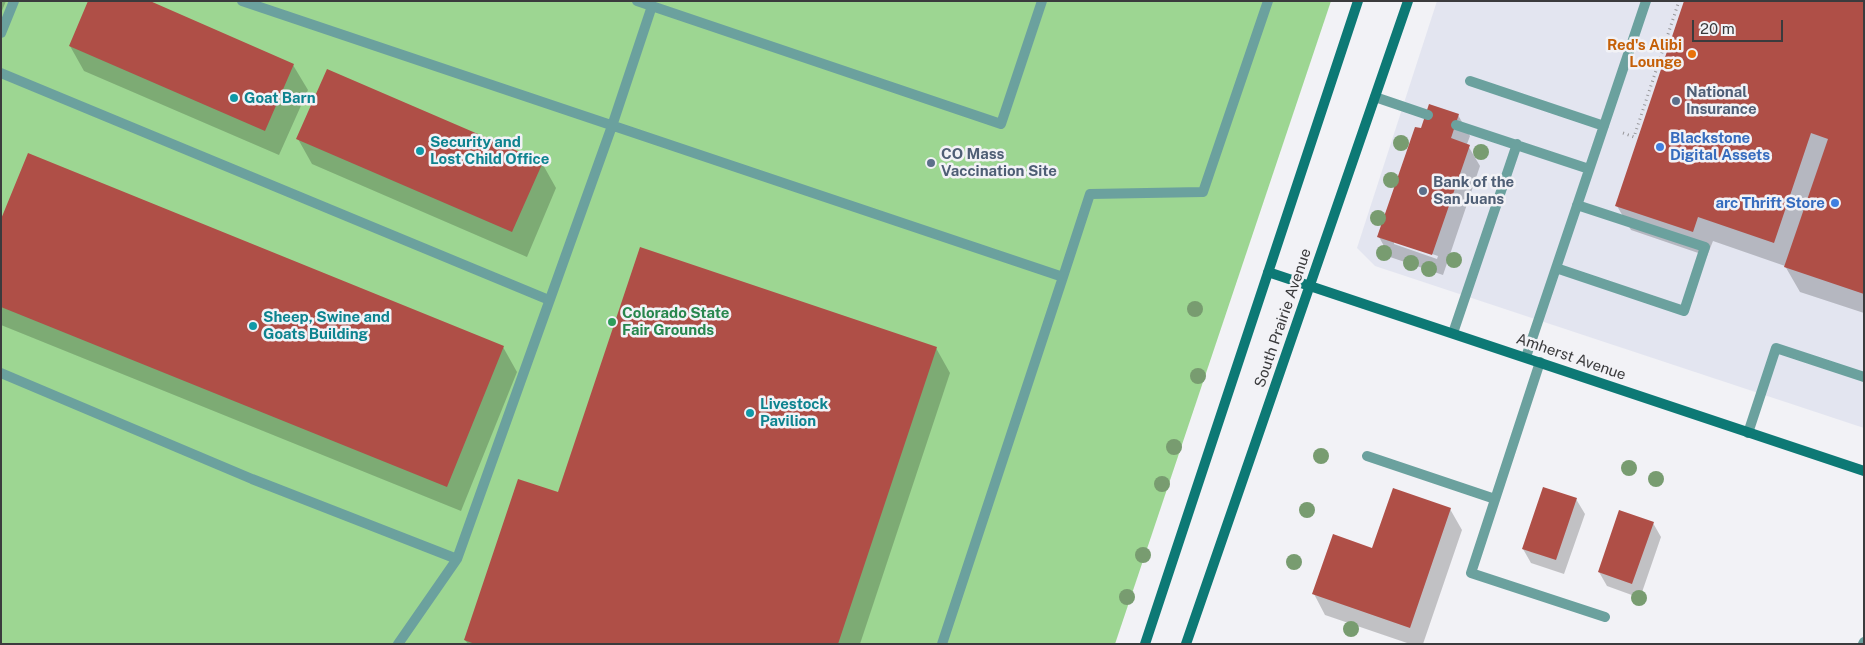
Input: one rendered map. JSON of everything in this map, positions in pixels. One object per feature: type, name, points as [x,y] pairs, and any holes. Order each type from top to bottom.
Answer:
[{"type":"main road","name":"South Prairie Avenue","points":[[1145,644],[1358,1]]},
{"type":"main road","name":"South Prairie Avenue","points":[[1186,644],[1408,1]]},
{"type":"main road","name":"Amherst Avenue","points":[[1268,272],[1864,471]]},
{"type":"lane","points":[[1,33],[14,1]]},
{"type":"lane","points":[[242,1],[1063,277]]},
{"type":"lane","points":[[637,1],[1001,124],[1042,1]]},
{"type":"lane","points":[[942,644],[1090,194],[1203,192],[1268,1]]},
{"type":"lane","points":[[1526,358],[1646,1]]},
{"type":"lane","points":[[398,644],[457,559],[612,126],[652,6]]},
{"type":"lane","points":[[1,73],[549,300]]},
{"type":"lane","points":[[1470,81],[1604,126]]},
{"type":"lane","points":[[1375,96],[1428,115]]},
{"type":"lane","points":[[1456,125],[1589,169]]},
{"type":"lane","points":[[1453,333],[1517,144]]},
{"type":"lane","points":[[1556,268],[1684,311],[1705,247],[1577,205]]},
{"type":"lane","points":[[1748,433],[1776,348],[1864,377]]},
{"type":"lane","points":[[1540,362],[1471,573],[1606,617]]},
{"type":"lane","points":[[1,373],[252,479],[457,559]]},
{"type":"lane","points":[[1368,456],[1495,499]]},
{"type":"path","points":[[1634,137],[1679,1]]},
{"type":"shaded area","points":[[1437,1],[1864,1],[1864,428],[1375,266],[1357,248]]},
{"type":"green space","name":"Colorado State Fair Grounds","points":[[1,1],[1331,1],[1115,644],[1,644]]},
{"type":"building","name":"Goat Barn","points":[[88,1],[150,1],[294,64],[265,131],[69,46]]},
{"type":"building","points":[[1684,1],[1864,1],[1864,294],[1784,267],[1828,139],[1811,133],[1774,243],[1698,217],[1693,232],[1615,206]]},
{"type":"building","name":"Security and Lost Child Office","points":[[327,69],[543,162],[512,232],[296,139]]},
{"type":"building","name":"Bank of the San Juans","points":[[1429,104],[1459,114],[1451,138],[1470,145],[1432,255],[1377,237],[1415,127],[1421,128]]},
{"type":"building","name":"Sheep, Swine and Goats Building","points":[[28,153],[504,346],[447,487],[1,307],[1,219]]},
{"type":"building","name":"Livestock Pavilion","points":[[640,247],[937,347],[838,644],[475,644],[464,640],[518,479],[558,492]]},
{"type":"building","points":[[1543,487],[1577,498],[1556,560],[1522,549]]},
{"type":"building","points":[[1393,488],[1451,508],[1410,628],[1312,594],[1333,534],[1372,548]]},
{"type":"building","points":[[1619,510],[1654,522],[1632,584],[1598,572]]},
{"type":"place","name":"Red's Alibi Lounge","points":[[1692,54]]},
{"type":"place","name":"Goat Barn","points":[[234,98]]},
{"type":"place","name":"National Insurance","points":[[1676,101]]},
{"type":"place","name":"Blackstone Digital Assets","points":[[1660,147]]},
{"type":"place","name":"Security and Lost Child Office","points":[[420,151]]},
{"type":"place","name":"CO Mass Vaccination Site","points":[[931,163]]},
{"type":"place","name":"Bank of the San Juans","points":[[1423,191]]},
{"type":"place","name":"arc Thrift Store","points":[[1835,203]]},
{"type":"place","name":"Colorado State Fair Grounds","points":[[612,322]]},
{"type":"place","name":"Sheep, Swine and Goats Building","points":[[253,326]]},
{"type":"place","name":"Livestock Pavilion","points":[[750,413]]}]
